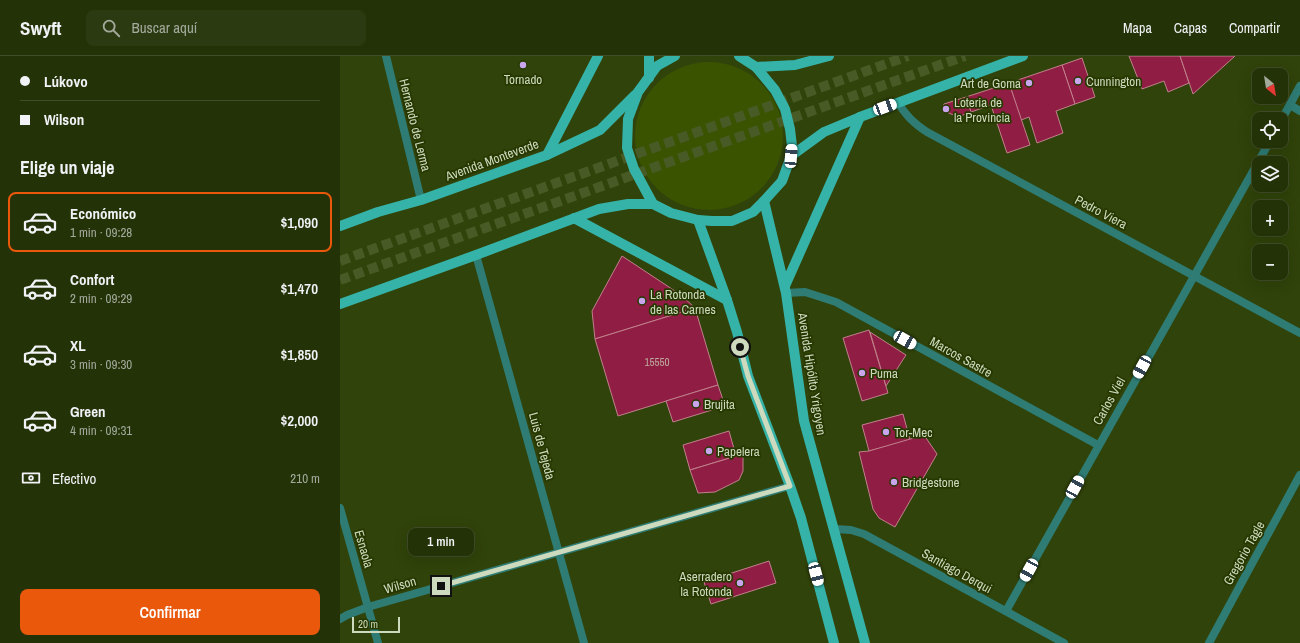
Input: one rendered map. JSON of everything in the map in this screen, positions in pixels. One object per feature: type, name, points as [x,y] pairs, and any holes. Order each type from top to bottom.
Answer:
[{"type":"main road","points":[[547,155],[598,56]]},
{"type":"main road","points":[[649,56],[649,78]]},
{"type":"main road","points":[[653,204],[634,169],[627,148],[628,119],[638,92],[657,66],[675,56]]},
{"type":"main road","points":[[340,304],[606,207],[628,204],[653,204],[671,212],[698,220],[732,221],[753,212],[782,181],[791,156],[792,146],[790,128],[785,109],[775,90],[756,67],[739,56]]},
{"type":"main road","points":[[756,67],[795,65],[829,56]]},
{"type":"main road","points":[[791,156],[824,132],[1023,56]]},
{"type":"main road","name":"Avenida Monteverde","points":[[340,226],[378,212],[422,200],[547,155],[600,130],[638,92]]},
{"type":"main road","points":[[786,290],[860,117]]},
{"type":"main road","name":"Avenida Hipólito Yrigoyen","points":[[764,201],[786,290],[804,420],[865,643]]},
{"type":"main road","points":[[574,218],[727,300]]},
{"type":"main road","points":[[698,220],[727,300],[748,376],[802,518],[834,643]]},
{"type":"street","name":"Hernando de Lerma","points":[[386,56],[422,200]]},
{"type":"street","points":[[1286,112],[1300,86]]},
{"type":"street","name":"Pedro Viera","points":[[898,103],[915,125],[927,132],[1300,333]]},
{"type":"street","points":[[1290,105],[1300,111]]},
{"type":"street","name":"Carlos Viel","points":[[1006,611],[1266,148]]},
{"type":"street","name":"Luis de Tejeda","points":[[476,255],[584,643]]},
{"type":"street","name":"Marcos Sastre","points":[[786,290],[805,292],[836,302],[1098,445]]},
{"type":"street","name":"Gregorio Tagle","points":[[1209,643],[1300,475]]},
{"type":"street","name":"Wilson","points":[[340,619],[347,614],[368,607],[790,486]]},
{"type":"street","name":"Esnaola","points":[[340,508],[378,643]]},
{"type":"street","name":"Santiago Derqui","points":[[835,529],[851,530],[864,534],[1064,643]]},
{"type":"green space","points":[[716,62],[731,65],[750,74],[766,89],[771,95],[780,114],[783,136],[780,158],[774,171],[771,177],[756,193],[750,198],[731,207],[716,210],[702,210],[687,207],[668,198],[647,177],[636,150],[635,129],[638,114],[647,95],[668,74],[695,63]]},
{"type":"building","points":[[1129,56],[1180,56],[1189,83],[1168,92],[1164,81],[1142,89]]},
{"type":"building","points":[[1180,56],[1235,56],[1193,94]]},
{"type":"building","name":"Cunnington","points":[[1082,58],[1095,97],[1075,104],[1062,65]]},
{"type":"building","points":[[1062,65],[1075,104],[1056,111],[1063,133],[1037,143],[1029,117],[1021,120],[1009,83]]},
{"type":"building","points":[[1009,83],[1030,145],[1007,153],[991,105],[971,112],[966,97]]},
{"type":"building","points":[[966,97],[971,112],[958,117],[942,110],[944,104]]},
{"type":"building","name":"La Rotonda de las Carnes","points":[[622,256],[681,295],[695,308],[595,339],[592,311]]},
{"type":"building","points":[[695,308],[718,385],[618,416],[595,339]]},
{"type":"building","points":[[869,330],[888,393],[862,401],[843,338]]},
{"type":"building","points":[[870,332],[906,355],[886,386]]},
{"type":"building","name":"Brujita","points":[[718,385],[725,406],[673,422],[666,401]]},
{"type":"building","name":"Tor-Mec","points":[[903,414],[910,440],[869,451],[862,425]]},
{"type":"building","name":"Papelera","points":[[729,431],[736,456],[690,470],[683,445]]},
{"type":"building","name":"Bridgestone","points":[[924,435],[937,454],[895,527],[879,518],[873,509],[859,452],[869,451]]},
{"type":"building","points":[[743,454],[743,471],[739,480],[715,492],[698,493],[690,470]]},
{"type":"building","name":"Aserradero la Rotonda","points":[[769,561],[776,583],[711,604],[704,582]]},
{"type":"tunnel","points":[[340,261],[908,56]]},
{"type":"tunnel","points":[[340,280],[965,56]]},
{"type":"place","name":"Tornado","points":[[523,65]]},
{"type":"place","name":"Cunnington","points":[[1078,81]]},
{"type":"place","name":"Art de Goma","points":[[1029,83]]},
{"type":"place","name":"Loteria de la Provincia","points":[[946,109]]},
{"type":"place","name":"La Rotonda de las Carnes","points":[[642,301]]},
{"type":"place","name":"Puma","points":[[862,373]]},
{"type":"place","name":"Brujita","points":[[696,404]]},
{"type":"place","name":"Tor-Mec","points":[[886,432]]},
{"type":"place","name":"Papelera","points":[[709,451]]},
{"type":"place","name":"Bridgestone","points":[[894,482]]},
{"type":"place","name":"Aserradero la Rotonda","points":[[740,583]]},
{"type":"route","points":[[441,586],[790,486],[748,376],[740,347]]}]
